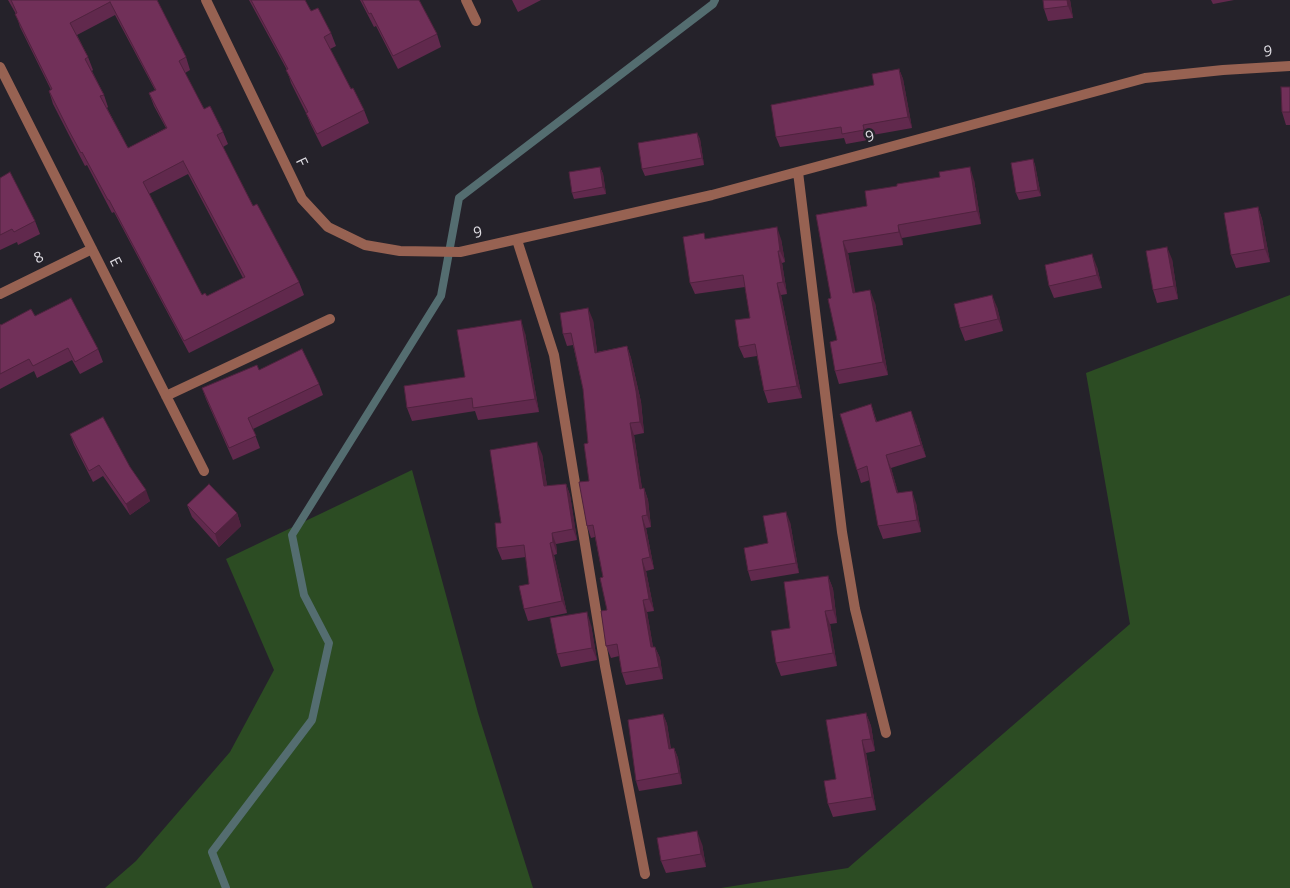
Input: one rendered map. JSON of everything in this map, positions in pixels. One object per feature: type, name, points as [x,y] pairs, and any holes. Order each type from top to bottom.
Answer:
[{"type":"street","name":"F","points":[[206,0],[302,199],[328,227],[365,245],[400,251],[460,252]]},
{"type":"street","points":[[466,0],[476,21]]},
{"type":"street","name":"9","points":[[460,252],[712,195],[1146,78],[1223,70],[1290,66]]},
{"type":"street","name":"E","points":[[0,67],[204,471]]},
{"type":"street","points":[[798,172],[842,532],[855,609],[886,733]]},
{"type":"street","points":[[517,240],[554,355],[604,666],[645,874]]},
{"type":"street","name":"8","points":[[0,294],[92,249]]},
{"type":"street","points":[[166,396],[330,319]]},
{"type":"green space","points":[[1290,295],[1290,888],[721,888],[848,868],[1130,624],[1086,373]]},
{"type":"green space","points":[[412,470],[478,713],[533,888],[105,888],[136,861],[230,752],[274,670],[226,559]]},
{"type":"building","points":[[11,0],[157,0],[186,57],[179,61],[204,109],[210,106],[223,132],[217,135],[253,206],[257,204],[299,282],[184,341],[109,200],[68,129],[49,91],[52,89],[15,14],[17,13]],"holes":[[[110,2],[156,90],[149,93],[167,128],[128,148],[100,96],[104,95],[85,59],[88,57],[70,23]],[[183,161],[245,277],[207,296],[205,293],[202,295],[143,182]]]},
{"type":"building","points":[[251,0],[305,0],[311,11],[318,8],[331,33],[324,37],[364,110],[317,134],[286,70],[288,69]]},
{"type":"building","points":[[362,0],[419,0],[437,34],[393,56],[371,13],[369,14]]},
{"type":"building","points":[[1043,0],[1067,0],[1068,6],[1044,9]]},
{"type":"building","points":[[899,69],[908,117],[863,125],[864,130],[842,134],[841,127],[776,137],[771,105],[874,85],[872,74]]},
{"type":"building","points":[[1281,87],[1290,87],[1290,112],[1282,112]]},
{"type":"building","points":[[697,133],[702,158],[642,169],[638,143]]},
{"type":"building","points":[[1033,159],[1038,190],[1016,193],[1011,163]]},
{"type":"building","points":[[600,167],[603,187],[572,193],[569,172]]},
{"type":"building","points":[[970,167],[977,211],[898,225],[899,232],[843,241],[853,293],[870,290],[883,362],[835,371],[830,342],[837,340],[828,299],[831,298],[816,215],[867,206],[865,191],[940,177],[939,172]]},
{"type":"building","points":[[10,172],[35,221],[14,232],[12,229],[0,235],[0,178]]},
{"type":"building","points":[[1258,207],[1265,249],[1231,255],[1224,213]]},
{"type":"building","points":[[777,227],[780,251],[778,251],[783,282],[777,283],[797,386],[764,391],[755,344],[739,347],[735,320],[750,318],[743,275],[690,283],[683,237],[704,233],[705,239]]},
{"type":"building","points":[[1167,247],[1174,286],[1153,290],[1146,251]]},
{"type":"building","points":[[1092,254],[1097,275],[1049,286],[1045,265]]},
{"type":"building","points":[[992,295],[998,319],[960,328],[954,304]]},
{"type":"building","points":[[71,298],[98,349],[75,362],[68,348],[33,366],[29,359],[0,374],[0,324],[31,309],[35,316]]},
{"type":"building","points":[[588,308],[595,353],[627,346],[640,422],[630,423],[640,489],[644,488],[647,515],[642,516],[650,557],[642,559],[649,599],[643,600],[651,647],[655,647],[659,667],[622,673],[617,644],[606,646],[601,611],[607,610],[600,578],[603,577],[593,525],[587,526],[579,482],[589,481],[584,444],[588,443],[583,389],[571,333],[563,334],[560,313]]},
{"type":"building","points":[[521,320],[535,399],[473,408],[472,398],[407,408],[404,386],[465,377],[457,330]]},
{"type":"building","points":[[302,349],[319,384],[248,418],[256,436],[229,448],[202,388],[257,365],[259,370]]},
{"type":"building","points":[[871,404],[876,422],[911,411],[921,445],[886,455],[897,493],[912,491],[917,520],[878,526],[867,466],[857,470],[840,414]]},
{"type":"building","points":[[103,417],[130,467],[146,490],[126,504],[99,465],[89,471],[70,434]]},
{"type":"building","points":[[537,442],[544,486],[566,484],[573,529],[552,533],[553,542],[550,543],[562,601],[524,609],[519,586],[529,584],[524,545],[497,548],[495,523],[501,523],[490,450]]},
{"type":"building","points":[[209,484],[237,513],[215,534],[187,505]]},
{"type":"building","points":[[786,512],[796,563],[748,571],[744,548],[768,543],[763,516]]},
{"type":"building","points":[[828,576],[833,610],[825,611],[833,653],[776,663],[771,631],[790,628],[784,582]]},
{"type":"building","points":[[587,612],[592,648],[557,654],[550,618]]},
{"type":"building","points":[[866,713],[871,739],[862,740],[872,797],[828,804],[824,781],[836,779],[826,720]]},
{"type":"building","points":[[663,714],[669,749],[674,748],[679,773],[636,781],[628,720]]},
{"type":"building","points":[[697,831],[701,854],[661,861],[657,838]]},
{"type":"waterway","points":[[226,888],[212,852],[312,720],[329,643],[304,595],[292,535],[441,296],[459,198],[713,4],[715,0]]}]
